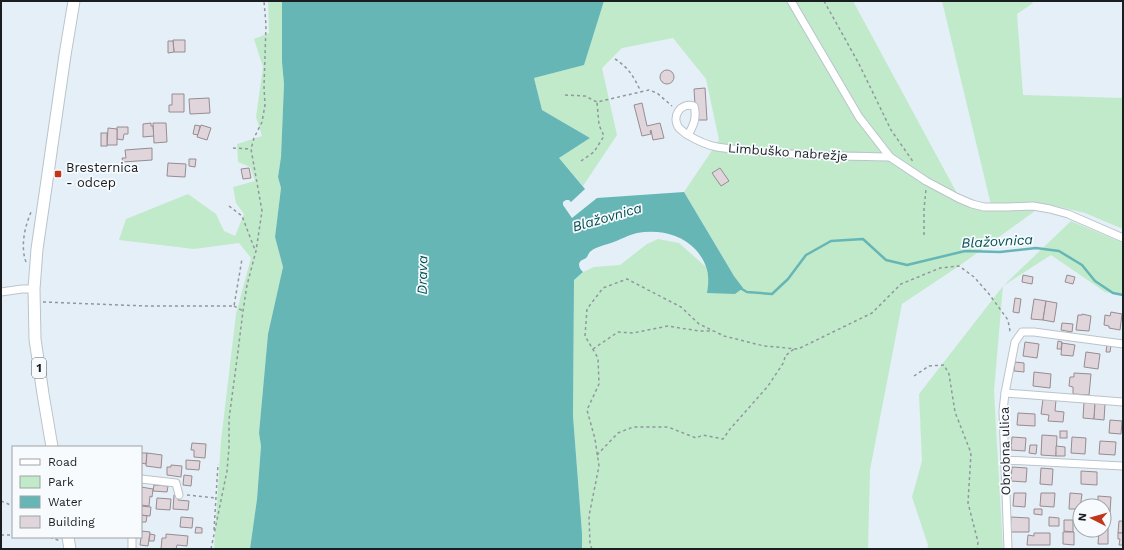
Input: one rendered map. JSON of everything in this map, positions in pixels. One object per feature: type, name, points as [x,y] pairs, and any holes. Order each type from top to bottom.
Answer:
[{"type":"main road","name":"1","points":[[52,446],[35,339],[34,289],[37,249],[74,1]]},
{"type":"street","points":[[791,1],[859,117],[890,157],[926,181],[972,204],[984,207],[1008,208],[1033,206],[1050,209],[1068,214],[1123,238]]},
{"type":"street","points":[[678,111],[683,106],[694,106],[696,112],[694,123],[688,135]]},
{"type":"street","name":"Limbuško nabrežje","points":[[678,111],[676,120],[679,129],[697,141],[717,147],[776,153],[890,157]]},
{"type":"street","points":[[1,292],[34,289]]},
{"type":"street","points":[[1022,332],[1034,332],[1123,344]]},
{"type":"street","name":"Obrobna ulica","points":[[1008,549],[1003,411],[1015,342],[1022,332]]},
{"type":"street","points":[[1005,393],[1123,402]]},
{"type":"street","points":[[1005,460],[1123,466]]},
{"type":"street","points":[[142,479],[176,483],[179,494]]},
{"type":"street","points":[[132,538],[132,549]]},
{"type":"path","points":[[213,535],[227,471],[229,419],[238,359],[243,311],[247,285],[256,251],[262,211],[251,149],[254,138],[262,122],[265,105],[264,87],[266,25],[264,1]]},
{"type":"path","points":[[824,1],[859,64],[891,130],[918,168]]},
{"type":"path","points":[[615,59],[630,72],[641,92]]},
{"type":"path","points":[[565,95],[585,96],[598,102],[649,90],[653,91],[678,111]]},
{"type":"path","points":[[580,161],[594,152],[604,136],[599,125],[598,102]]},
{"type":"path","points":[[233,148],[251,149]]},
{"type":"path","points":[[924,235],[926,181]]},
{"type":"path","points":[[228,206],[242,216],[256,251]]},
{"type":"path","points":[[234,306],[242,259]]},
{"type":"path","points":[[592,549],[590,544],[589,516],[598,466],[595,438],[587,410],[599,384],[598,358],[585,336],[587,309],[603,288],[627,279],[681,307],[699,324],[724,336],[764,346],[798,349],[872,313],[901,284],[940,268],[959,266],[974,276],[989,294],[1008,320],[1010,331],[1013,333],[1022,332]]},
{"type":"path","points":[[34,301],[146,306],[234,306],[243,311]]},
{"type":"path","points":[[592,349],[618,332],[633,333],[668,326],[698,331],[715,331]]},
{"type":"path","points":[[597,455],[618,433],[633,427],[668,427],[696,438],[703,435],[723,439],[768,386],[784,362],[785,356],[794,348]]},
{"type":"path","points":[[914,376],[929,366],[944,365],[949,374],[955,412],[971,453],[968,503],[978,542],[977,549]]},
{"type":"path","points":[[211,549],[218,464]]},
{"type":"path","points":[[179,494],[216,498]]},
{"type":"path","points":[[1,501],[12,506]]},
{"type":"path","points":[[1,536],[12,534]]},
{"type":"path","points":[[53,538],[67,543]]},
{"type":"green space","points":[[268,1],[282,1],[282,62],[284,84],[281,157],[278,177],[281,188],[275,237],[283,267],[268,334],[259,433],[261,446],[257,499],[250,549],[214,549],[221,441],[236,314],[251,258],[239,243],[194,249],[119,240],[126,219],[188,194],[216,214],[224,231],[235,236],[244,214],[236,203],[233,187],[255,181],[250,167],[238,162],[237,144],[262,136],[256,117],[263,67],[254,39],[269,33]]},
{"type":"green space","points":[[604,1],[853,1],[959,197],[982,209],[1005,211],[1019,209],[1035,211],[959,266],[902,304],[870,470],[868,549],[582,549],[573,416],[574,280],[583,272],[594,267],[620,265],[647,244],[658,239],[679,243],[706,267],[709,280],[742,288],[684,192],[719,140],[706,79],[673,38],[622,48],[602,68],[617,135],[583,186],[559,158],[590,138],[542,110],[534,78],[584,64]]},
{"type":"green space","points":[[942,1],[1031,1],[1033,3],[1017,14],[1023,95],[1123,98],[1123,229],[1085,213],[1056,206],[1027,202],[1013,205],[991,205]]},
{"type":"green space","points":[[1071,221],[1123,243],[1123,296],[1105,292],[1051,255],[1003,286]]},
{"type":"green space","points":[[1003,286],[994,391],[1003,549],[927,549],[928,545],[912,497],[922,461],[919,394]]},
{"type":"water","name":"Drava","points":[[282,1],[604,1],[584,65],[534,78],[542,110],[590,138],[559,158],[585,189],[571,202],[566,200],[563,202],[563,205],[572,218],[597,198],[684,192],[734,276],[743,288],[735,294],[707,293],[707,270],[706,265],[700,255],[684,240],[661,232],[645,232],[630,235],[593,250],[579,263],[583,272],[574,280],[573,416],[582,549],[250,549],[257,499],[261,446],[259,433],[268,334],[283,267],[275,237],[281,188],[278,177],[281,157],[284,84],[282,62]]},
{"type":"building","points":[[173,40],[185,40],[185,52],[174,52]]},
{"type":"building","points":[[168,41],[173,41],[174,52],[168,53]]},
{"type":"building","points":[[667,70],[672,72],[674,77],[672,82],[667,84],[662,82],[660,77],[662,72]]},
{"type":"building","points":[[705,88],[707,120],[696,120],[694,89]]},
{"type":"building","points":[[172,94],[184,94],[184,112],[169,112],[169,105],[172,105]]},
{"type":"building","points":[[209,98],[210,113],[190,114],[189,99]]},
{"type":"building","points":[[642,103],[647,126],[660,123],[664,138],[653,140],[651,130],[651,134],[642,136],[634,105]]},
{"type":"building","points":[[151,123],[151,126],[153,126],[154,136],[143,137],[143,124]]},
{"type":"building","points":[[153,123],[166,123],[167,142],[154,143]]},
{"type":"building","points":[[195,125],[200,126],[198,135],[193,134]]},
{"type":"building","points":[[201,125],[211,128],[207,140],[197,137]]},
{"type":"building","points":[[117,127],[128,127],[128,134],[124,134],[123,140],[117,139]]},
{"type":"building","points":[[108,128],[117,129],[117,145],[107,145]]},
{"type":"building","points":[[101,133],[107,133],[107,146],[101,146]]},
{"type":"building","points":[[152,148],[152,160],[123,162],[122,158],[126,158],[125,150]]},
{"type":"building","points":[[189,159],[196,159],[195,167],[189,166]]},
{"type":"building","points":[[168,163],[186,164],[185,177],[167,176]]},
{"type":"building","points":[[249,168],[251,178],[243,179],[241,169]]},
{"type":"building","points":[[720,168],[729,181],[721,186],[712,173]]},
{"type":"building","points":[[1023,275],[1033,277],[1032,284],[1022,282]]},
{"type":"building","points":[[1067,275],[1075,277],[1073,284],[1065,282]]},
{"type":"building","points":[[1015,298],[1021,299],[1019,313],[1013,312]]},
{"type":"building","points":[[1034,299],[1046,301],[1043,320],[1031,319]]},
{"type":"building","points":[[1046,301],[1057,303],[1054,322],[1043,320]]},
{"type":"building","points":[[1111,312],[1122,314],[1120,330],[1109,328],[1109,326],[1104,325],[1105,315],[1110,316]]},
{"type":"building","points":[[1082,314],[1091,316],[1089,331],[1076,330],[1078,315]]},
{"type":"building","points":[[1062,323],[1073,324],[1072,332],[1061,330]]},
{"type":"building","points":[[1058,341],[1062,342],[1061,349],[1057,349]]},
{"type":"building","points":[[1025,342],[1039,344],[1037,358],[1023,356]]},
{"type":"building","points":[[1062,343],[1075,345],[1073,356],[1061,355]]},
{"type":"building","points":[[1107,344],[1111,345],[1110,352],[1106,352]]},
{"type":"building","points":[[1086,352],[1100,354],[1098,369],[1084,367]]},
{"type":"building","points":[[1015,362],[1024,363],[1024,372],[1014,371]]},
{"type":"building","points":[[1034,372],[1051,374],[1050,388],[1033,386]]},
{"type":"building","points":[[1074,373],[1091,374],[1089,395],[1073,394],[1073,387],[1069,386],[1070,377],[1074,377]]},
{"type":"building","points":[[1043,399],[1056,400],[1055,411],[1064,412],[1063,422],[1048,421],[1049,415],[1041,414]]},
{"type":"building","points":[[1084,402],[1095,403],[1094,419],[1083,418]]},
{"type":"building","points":[[1095,403],[1105,404],[1104,420],[1094,419]]},
{"type":"building","points":[[1018,413],[1035,414],[1035,426],[1017,425]]},
{"type":"building","points":[[1110,420],[1122,421],[1121,434],[1109,433]]},
{"type":"building","points":[[1060,431],[1067,431],[1067,438],[1060,438]]},
{"type":"building","points":[[1042,435],[1057,436],[1056,456],[1041,455]]},
{"type":"building","points":[[1012,437],[1026,438],[1025,451],[1011,450]]},
{"type":"building","points":[[1072,437],[1086,438],[1085,454],[1071,453]]},
{"type":"building","points":[[1100,441],[1116,442],[1115,455],[1099,454]]},
{"type":"building","points":[[192,443],[206,444],[205,458],[194,457],[194,450],[191,450]]},
{"type":"building","points":[[1030,445],[1037,445],[1036,454],[1029,453]]},
{"type":"building","points":[[1056,446],[1065,447],[1065,456],[1056,456]]},
{"type":"building","points":[[142,453],[147,453],[146,464],[142,463]]},
{"type":"building","points":[[147,453],[162,455],[161,468],[146,466]]},
{"type":"building","points":[[186,460],[200,461],[199,470],[186,469]]},
{"type":"building","points":[[171,465],[182,466],[181,477],[167,475],[167,467],[171,467]]},
{"type":"building","points":[[1012,467],[1027,468],[1026,482],[1011,481]]},
{"type":"building","points":[[1041,468],[1053,469],[1052,485],[1040,484]]},
{"type":"building","points":[[1081,471],[1097,472],[1097,485],[1081,484]]},
{"type":"building","points":[[184,475],[192,476],[191,486],[183,485]]},
{"type":"building","points":[[154,485],[168,486],[167,492],[153,491]]},
{"type":"building","points":[[142,487],[153,489],[152,497],[150,496],[149,506],[142,505]]},
{"type":"building","points":[[1014,493],[1026,493],[1025,507],[1013,506]]},
{"type":"building","points":[[1041,493],[1055,493],[1054,507],[1040,506]]},
{"type":"building","points":[[1070,493],[1082,494],[1081,498],[1072,498],[1072,509],[1069,509]]},
{"type":"building","points":[[174,495],[179,495],[178,500],[189,501],[188,510],[173,509]]},
{"type":"building","points":[[1098,496],[1111,497],[1111,498],[1098,498]]},
{"type":"building","points":[[157,498],[171,499],[170,510],[156,509]]},
{"type":"building","points":[[142,506],[151,507],[150,516],[142,515]]},
{"type":"building","points":[[1034,509],[1042,509],[1042,515],[1034,514]]},
{"type":"building","points":[[142,515],[147,516],[146,522],[142,522]]},
{"type":"building","points":[[181,517],[193,518],[192,528],[180,527]]},
{"type":"building","points":[[1011,517],[1029,518],[1029,532],[1010,532]]},
{"type":"building","points":[[1049,517],[1059,518],[1059,526],[1049,526]]},
{"type":"building","points":[[1064,520],[1072,520],[1072,532],[1064,531]]},
{"type":"building","points":[[1119,521],[1123,521],[1123,533],[1118,533]]},
{"type":"building","points":[[196,527],[202,528],[202,533],[195,533]]},
{"type":"building","points":[[142,531],[150,532],[148,546],[140,545]]},
{"type":"building","points":[[1063,532],[1072,532],[1074,545],[1063,544]]},
{"type":"building","points":[[1034,533],[1050,533],[1050,545],[1027,545],[1028,535],[1034,536]]},
{"type":"building","points":[[1118,533],[1123,533],[1123,545],[1119,545],[1120,539],[1118,539]]},
{"type":"building","points":[[150,534],[155,535],[154,541],[149,541]]},
{"type":"building","points":[[166,534],[188,536],[187,546],[177,545],[176,549],[161,549],[162,538],[166,538]]},
{"type":"building","points":[[1098,538],[1108,538],[1108,544],[1098,544]]},
{"type":"waterway","name":"Blažovnica","points":[[740,288],[747,292],[772,294],[788,279],[806,255],[831,241],[863,239],[886,260],[907,265],[965,251],[1000,252],[1036,248],[1059,251],[1082,265],[1095,281],[1113,293],[1123,295]]},
{"type":"place","name":"Bresternica - odcep","points":[[58,174]]}]
